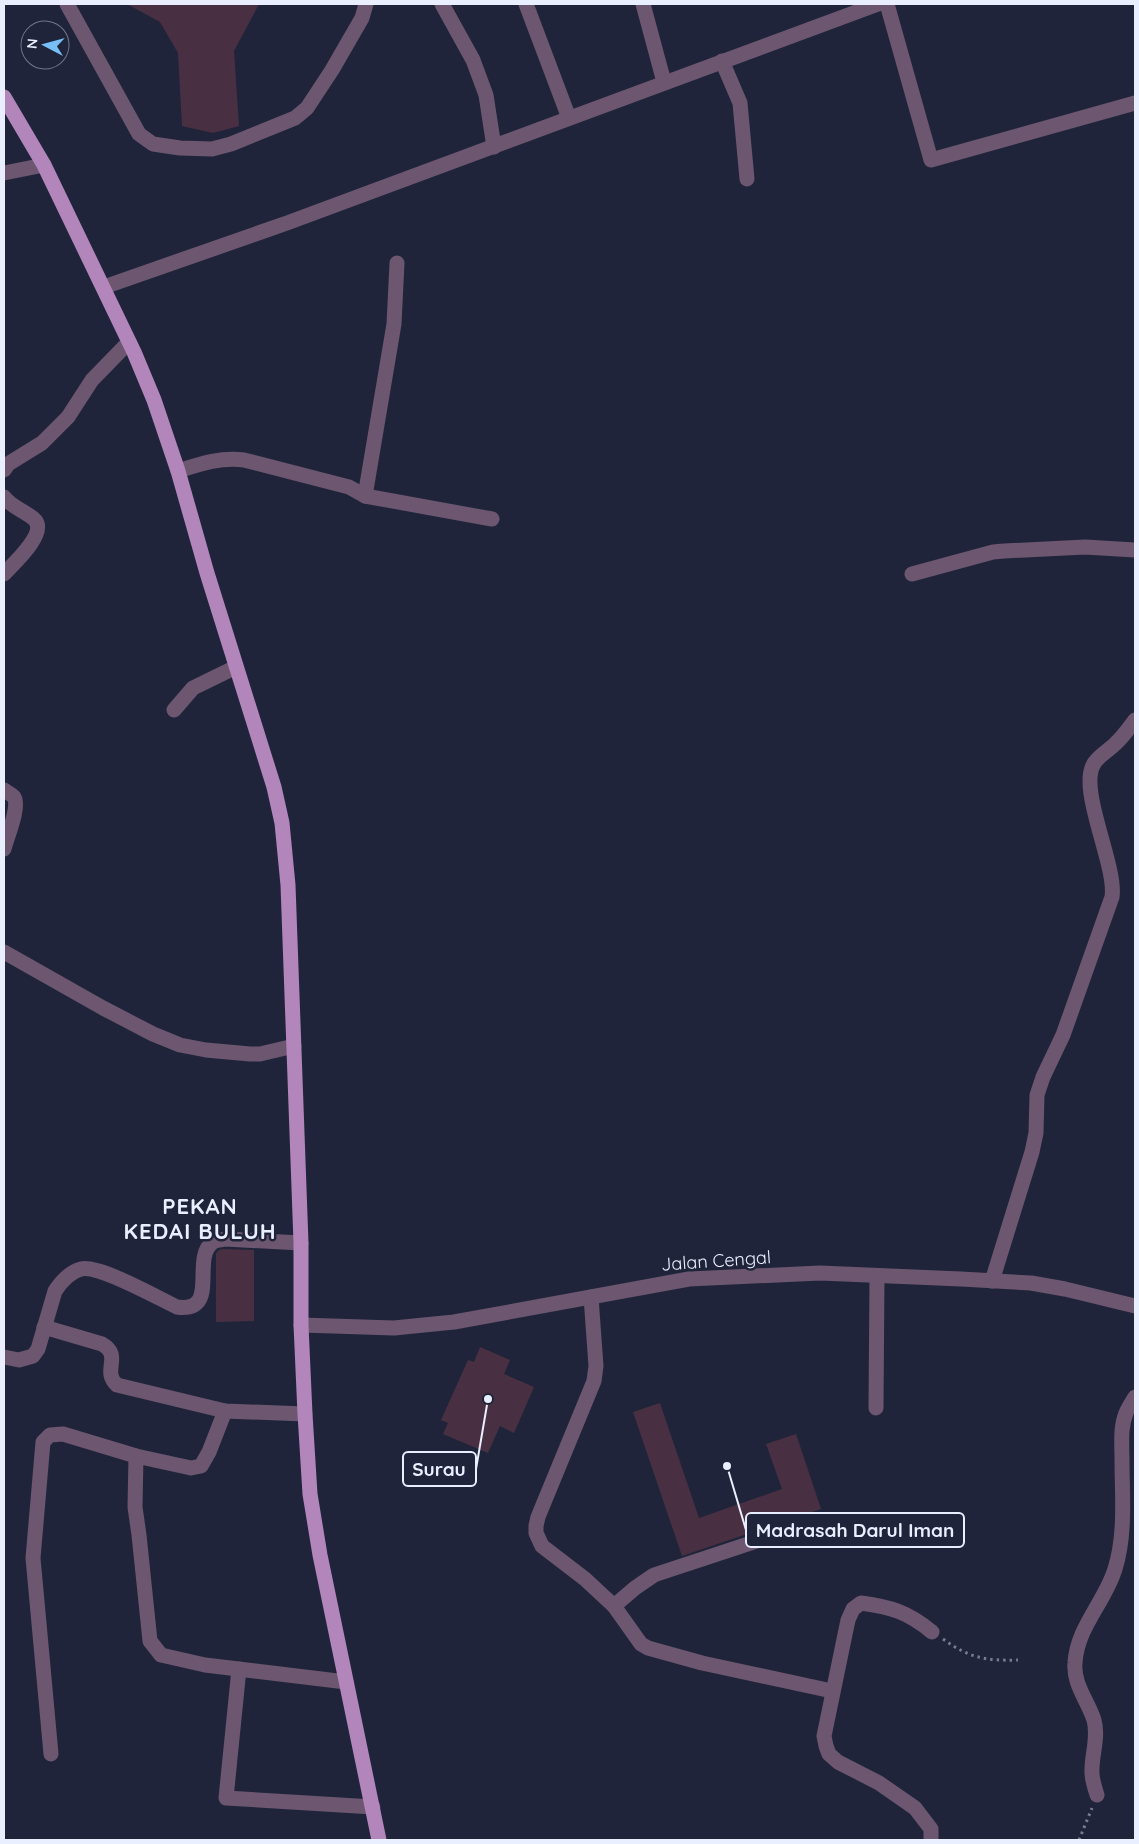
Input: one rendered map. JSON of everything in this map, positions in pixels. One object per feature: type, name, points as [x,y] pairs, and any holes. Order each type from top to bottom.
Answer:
[{"type":"main road","points":[[4,97],[44,165],[104,287],[154,400],[178,471],[207,573],[274,787],[282,823],[288,885],[301,1243],[304,1414],[310,1494],[316,1532],[379,1840]]},
{"type":"street","points":[[67,4],[139,134],[153,144],[180,148],[212,149],[231,144],[295,118],[307,108],[332,70],[362,18],[366,4]]},
{"type":"street","points":[[442,4],[473,60],[486,96],[494,147]]},
{"type":"street","points":[[526,4],[569,118]]},
{"type":"street","points":[[643,4],[664,82]]},
{"type":"street","points":[[104,287],[287,223],[878,4]]},
{"type":"street","points":[[887,4],[931,160],[1135,103]]},
{"type":"street","points":[[722,61],[740,104],[747,179]]},
{"type":"street","points":[[4,173],[44,165]]},
{"type":"street","points":[[365,496],[394,324],[396,264]]},
{"type":"street","points":[[4,470],[8,464],[42,444],[68,417],[92,380],[129,342]]},
{"type":"street","points":[[178,471],[213,460],[230,458],[244,460],[348,487],[365,496],[492,518]]},
{"type":"street","points":[[4,497],[9,504],[35,520],[38,526],[38,533],[34,540],[4,574]]},
{"type":"street","points":[[912,574],[1004,551],[1085,547],[1135,550]]},
{"type":"street","points":[[174,710],[193,688],[236,667]]},
{"type":"street","points":[[992,1281],[1032,1152],[1036,1133],[1037,1095],[1043,1077],[1063,1035],[1112,897],[1113,882],[1097,820],[1090,780],[1091,771],[1094,762],[1117,742],[1135,720]]},
{"type":"street","points":[[4,790],[15,799],[16,808],[4,849]]},
{"type":"street","points":[[4,952],[103,1008],[153,1034],[180,1045],[206,1050],[250,1054],[260,1054],[294,1046]]},
{"type":"street","points":[[4,1357],[18,1360],[34,1356],[38,1349],[51,1302],[60,1283],[71,1273],[81,1269],[90,1268],[107,1274],[176,1306],[187,1308],[195,1306],[200,1298],[206,1256],[209,1247],[214,1241],[225,1239],[301,1243]]},
{"type":"street","name":"Jalan Cengal","points":[[301,1325],[394,1328],[454,1322],[689,1279],[820,1273],[1031,1283],[1135,1306]]},
{"type":"street","points":[[876,1408],[877,1276]]},
{"type":"street","points":[[591,1297],[596,1366],[594,1381],[538,1517],[536,1533],[542,1546],[585,1579],[614,1606],[641,1644],[648,1648],[702,1663],[832,1691]]},
{"type":"street","points":[[44,1327],[102,1344],[109,1348],[112,1353],[110,1374],[117,1385],[226,1411],[304,1414]]},
{"type":"street","points":[[1097,1796],[1092,1774],[1095,1725],[1075,1674],[1074,1663],[1078,1642],[1085,1626],[1108,1587],[1115,1569],[1122,1524],[1122,1431],[1126,1414],[1135,1397]]},
{"type":"street","points":[[51,1754],[33,1558],[43,1442],[50,1435],[62,1434],[136,1456],[191,1468],[201,1466],[210,1452],[226,1411]]},
{"type":"street","points":[[136,1456],[135,1507],[140,1535],[150,1641],[161,1655],[205,1665],[346,1682]]},
{"type":"street","points":[[614,1606],[654,1575],[763,1539]]},
{"type":"street","points":[[931,1840],[931,1829],[923,1816],[906,1800],[838,1762],[830,1754],[824,1736],[848,1620],[856,1605],[861,1603],[892,1608],[908,1614],[932,1632]]},
{"type":"street","points":[[239,1669],[226,1798],[373,1807]]},
{"type":"path","points":[[932,1632],[964,1653],[989,1659],[1018,1660]]},
{"type":"path","points":[[1079,1840],[1097,1796]]},
{"type":"building","points":[[127,4],[259,4],[234,51],[239,126],[213,133],[182,126],[178,53],[160,22]]},
{"type":"building","points":[[223,1249],[254,1250],[254,1321],[216,1322],[216,1253]]},
{"type":"building","points":[[480,1347],[510,1360],[504,1374],[534,1387],[514,1433],[500,1426],[488,1453],[443,1434],[448,1423],[441,1420],[468,1360],[474,1362]]},
{"type":"building","points":[[660,1403],[699,1518],[782,1489],[766,1444],[796,1434],[821,1509],[682,1556],[633,1412]]},
{"type":"place","name":"Surau","points":[[488,1399]]},
{"type":"place","name":"Madrasah Darul Iman","points":[[727,1466]]},
{"type":"district","name":"PEKAN KEDAI BULUH","points":[[200,1218]]}]
